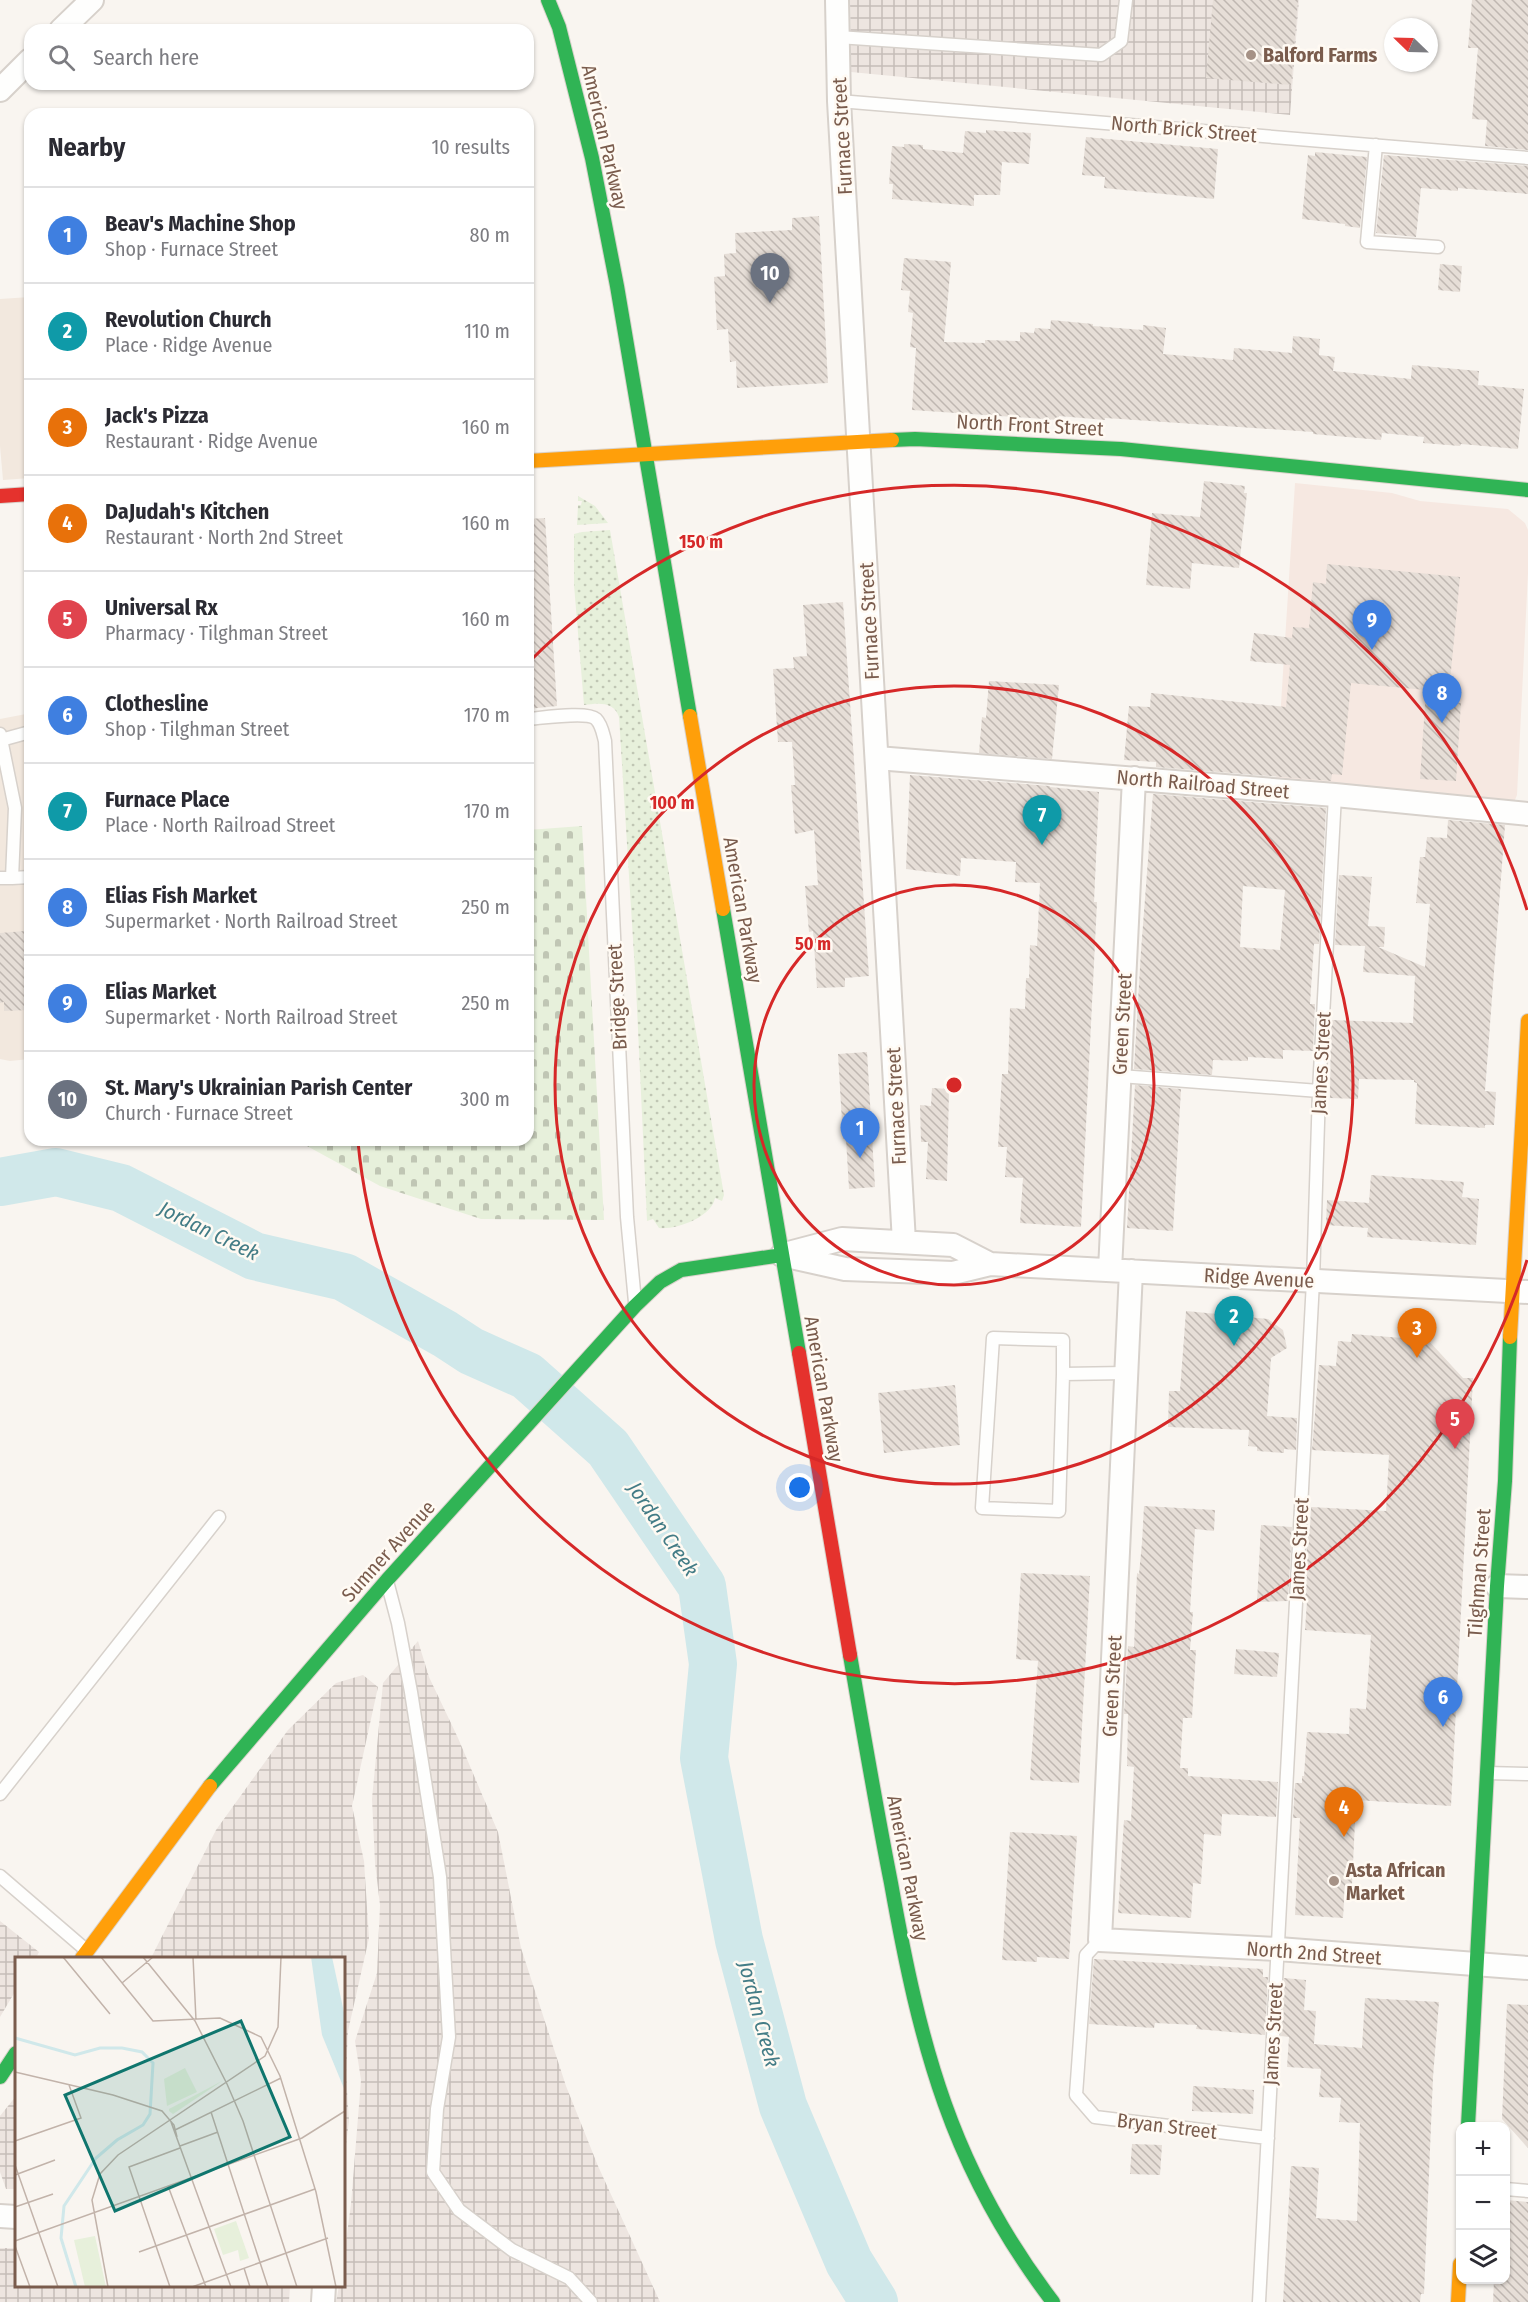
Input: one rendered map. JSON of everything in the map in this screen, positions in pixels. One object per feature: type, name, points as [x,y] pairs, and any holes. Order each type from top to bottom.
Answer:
[{"type":"main road","name":"American Parkway","points":[[548,0],[559,27],[592,158],[617,286],[878,1818],[915,2005],[947,2115],[967,2162],[1002,2229],[1053,2302]]},
{"type":"main road","name":"North Front Street","points":[[534,461],[915,439],[1121,449],[1528,490]]},
{"type":"main road","points":[[0,496],[24,494]]},
{"type":"main road","name":"Tilghman Street","points":[[1467,2122],[1497,1586],[1520,1292],[1528,1021]]},
{"type":"main road","name":"Sumner Avenue","points":[[85,1955],[219,1774],[387,1580],[635,1306],[660,1282],[681,1270],[782,1255]]},
{"type":"main road","points":[[0,2077],[15,2054]]},
{"type":"main road","points":[[1458,2302],[1459,2284]]},
{"type":"street","points":[[67,24],[92,0]]},
{"type":"street","name":"Furnace Street","points":[[837,0],[839,101],[904,1242]]},
{"type":"street","points":[[0,90],[24,66]]},
{"type":"street","name":"North Railroad Street","points":[[877,758],[1335,795],[1528,814]]},
{"type":"street","name":"Green Street","points":[[1100,1940],[1126,1373],[1120,1270],[1120,1076],[1134,778]]},
{"type":"street","name":"Ridge Avenue","points":[[782,1255],[842,1239],[953,1245],[990,1264]]},
{"type":"street","name":"Ridge Avenue","points":[[782,1255],[856,1270],[953,1273],[990,1264],[1520,1292]]},
{"type":"street","points":[[1497,1586],[1528,1587]]},
{"type":"street","name":"North 2nd Street","points":[[1100,1940],[1278,1949],[1475,1962],[1528,1968]]},
{"type":"street","points":[[0,2216],[15,2217]]},
{"type":"street","points":[[323,2302],[324,2287]]},
{"type":"lane","points":[[838,37],[1101,55],[1120,40],[1126,0]]},
{"type":"lane","name":"North Brick Street","points":[[839,101],[1528,158]]},
{"type":"lane","points":[[1376,145],[1367,242],[1438,247]]},
{"type":"lane","name":"Bridge Street","points":[[534,719],[583,715],[595,718],[602,727],[605,741],[627,1218],[635,1306]]},
{"type":"lane","points":[[24,733],[1,737],[15,808],[6,878],[24,877]]},
{"type":"lane","name":"James Street","points":[[1259,2302],[1313,1281],[1319,1091],[1335,795]]},
{"type":"lane","points":[[1120,1076],[1319,1091]]},
{"type":"lane","points":[[993,1338],[1064,1340],[1063,1374],[1059,1511],[982,1508],[993,1338]]},
{"type":"lane","points":[[1063,1374],[1126,1373]]},
{"type":"lane","points":[[0,1794],[219,1516]]},
{"type":"lane","points":[[387,1580],[411,1692],[440,1877],[449,2037],[437,2109],[433,2172],[459,2210],[512,2250],[569,2278],[591,2302]]},
{"type":"lane","points":[[1487,1773],[1528,1774]]},
{"type":"lane","points":[[0,1876],[85,1955]]},
{"type":"lane","name":"Green Street","points":[[1076,2095],[1086,1954],[1100,1940]]},
{"type":"lane","name":"Bryan Street","points":[[1076,2095],[1095,2117],[1268,2138]]},
{"type":"lane","points":[[1510,2189],[1528,2191]]},
{"type":"shaded area","points":[[850,0],[1299,0],[1290,115],[851,72]]},
{"type":"shaded area","points":[[24,297],[24,478],[3,480],[0,446],[0,299]]},
{"type":"shaded area","points":[[1295,483],[1392,493],[1420,501],[1508,509],[1525,523],[1528,530],[1528,573],[1517,795],[1514,802],[1276,783]]},
{"type":"shaded area","points":[[24,714],[24,1060],[10,1061],[0,1059],[0,719]]},
{"type":"shaded area","points":[[418,1641],[429,1677],[498,1832],[521,1948],[566,2086],[598,2166],[660,2302],[336,2302],[339,2287],[345,2287],[345,2249],[361,2080],[355,2041],[377,1973],[380,1905],[375,1863],[372,1799],[383,1683]]},
{"type":"shaded area","points":[[363,1675],[378,1687],[352,1806],[364,1861],[369,1938],[348,2031],[346,2074],[349,2121],[345,2153],[345,1957],[152,1957],[216,1830],[288,1730],[336,1683]]},
{"type":"shaded area","points":[[0,1921],[39,1952],[36,1957],[15,1957],[15,1992],[0,2017]]},
{"type":"shaded area","points":[[15,2097],[15,2189],[6,2189],[0,2172],[0,2116]]},
{"type":"shaded area","points":[[0,2248],[15,2248],[15,2287],[290,2287],[289,2302],[0,2302]]},
{"type":"green space","points":[[578,496],[595,506],[608,523],[577,525],[578,505],[581,505],[582,501],[578,501]]},
{"type":"green space","points":[[610,530],[724,1195],[722,1201],[715,1198],[707,1211],[692,1221],[666,1228],[659,1228],[653,1219],[647,1221],[636,987],[619,717],[613,708],[605,704],[584,705],[574,585],[574,534]]},
{"type":"green space","points":[[582,826],[604,1220],[481,1219],[380,1186],[307,1146],[534,1146],[534,830]]},
{"type":"building","name":"Balford Farms","points":[[1213,0],[1298,0],[1291,85],[1206,78]]},
{"type":"building","points":[[1472,0],[1528,0],[1528,150],[1485,146],[1487,120],[1472,119],[1478,48],[1468,48]]},
{"type":"building","points":[[986,130],[1031,133],[1029,164],[1002,162],[1000,195],[974,195],[974,206],[892,199],[893,184],[889,184],[892,146],[923,145],[923,149],[963,153],[965,131],[986,133]]},
{"type":"building","points":[[1086,137],[1218,149],[1214,199],[1104,188],[1105,177],[1082,175]]},
{"type":"building","points":[[1315,152],[1367,157],[1360,228],[1302,219],[1308,155],[1315,156]]},
{"type":"building","points":[[1384,155],[1528,166],[1528,194],[1458,188],[1458,191],[1421,188],[1416,237],[1376,233]]},
{"type":"building","points":[[819,216],[828,383],[737,388],[736,361],[730,362],[728,329],[717,330],[714,277],[725,276],[724,254],[736,253],[735,233],[792,230],[792,218]]},
{"type":"building","points":[[904,258],[951,262],[944,342],[1020,341],[1020,332],[1034,333],[1035,328],[1050,329],[1051,320],[1143,330],[1143,325],[1166,328],[1163,354],[1233,360],[1234,348],[1292,353],[1293,336],[1320,339],[1319,355],[1335,357],[1333,371],[1411,379],[1412,365],[1479,371],[1478,385],[1524,389],[1518,449],[1423,443],[1424,437],[1382,433],[1381,440],[1313,434],[1313,432],[1105,418],[1105,420],[1059,416],[1059,420],[912,410],[916,348],[910,347],[913,313],[908,312],[910,291],[901,290]]},
{"type":"building","points":[[1440,264],[1462,266],[1460,292],[1438,290]]},
{"type":"building","points":[[1204,481],[1245,486],[1244,493],[1247,493],[1239,568],[1192,563],[1190,589],[1146,585],[1152,513],[1200,517]]},
{"type":"building","points":[[545,518],[557,706],[534,708],[534,519]]},
{"type":"building","points":[[1327,564],[1460,577],[1448,702],[1461,703],[1456,781],[1420,779],[1426,690],[1351,683],[1342,775],[1332,774],[1331,781],[1156,767],[1156,762],[1124,760],[1129,706],[1150,707],[1151,693],[1286,707],[1290,665],[1250,661],[1254,633],[1292,638],[1293,627],[1309,628],[1313,582],[1326,584]]},
{"type":"building","points":[[843,602],[869,976],[845,978],[845,987],[817,988],[813,931],[809,932],[805,886],[818,885],[814,830],[795,834],[791,785],[795,785],[792,742],[778,742],[773,669],[794,668],[793,657],[807,656],[803,605]]},
{"type":"building","points":[[989,681],[1059,685],[1052,759],[979,753],[982,717],[986,718]]},
{"type":"building","points":[[910,775],[1099,792],[1094,902],[1097,902],[1081,1227],[1020,1223],[1023,1178],[1005,1177],[1007,1147],[998,1147],[1002,1074],[1008,1074],[1010,1008],[1025,1009],[1030,945],[1037,946],[1040,883],[1015,882],[1016,862],[961,858],[960,876],[906,869]]},
{"type":"building","points":[[1153,794],[1326,808],[1319,944],[1314,944],[1310,1004],[1315,1004],[1313,1051],[1283,1050],[1283,1059],[1248,1057],[1248,1061],[1213,1060],[1212,1075],[1134,1069]],"holes":[[[1243,886],[1285,890],[1280,950],[1240,947]]]},
{"type":"building","points":[[1448,820],[1505,825],[1485,1091],[1496,1092],[1495,1110],[1494,1125],[1485,1125],[1485,1128],[1415,1124],[1417,1083],[1414,1080],[1359,1079],[1358,1099],[1330,1098],[1331,1020],[1413,1023],[1415,976],[1363,972],[1365,946],[1335,945],[1339,875],[1372,877],[1368,926],[1385,927],[1384,947],[1378,947],[1425,967],[1430,904],[1416,903],[1420,857],[1425,857],[1427,837],[1447,838]]},
{"type":"building","points":[[24,931],[24,1010],[4,1011],[4,1002],[0,1003],[0,933]]},
{"type":"building","points":[[867,1052],[875,1187],[849,1189],[846,1139],[843,1139],[838,1054]]},
{"type":"building","points":[[1135,1085],[1181,1089],[1173,1231],[1127,1228]]},
{"type":"building","points":[[932,1088],[949,1089],[947,1181],[926,1179],[928,1142],[921,1142],[920,1105],[931,1106]]},
{"type":"building","points":[[1371,1175],[1464,1182],[1462,1197],[1479,1199],[1476,1245],[1367,1237],[1368,1228],[1326,1225],[1327,1200],[1369,1203]]},
{"type":"building","points":[[1186,1311],[1268,1319],[1283,1330],[1287,1348],[1271,1358],[1267,1416],[1297,1418],[1296,1450],[1284,1449],[1284,1453],[1257,1451],[1257,1447],[1248,1446],[1249,1430],[1168,1427],[1169,1391],[1180,1391]]},
{"type":"building","points":[[1352,1334],[1428,1340],[1463,1378],[1473,1378],[1451,1806],[1356,1800],[1352,1885],[1345,1885],[1343,1918],[1295,1915],[1300,1818],[1293,1818],[1295,1783],[1302,1783],[1302,1776],[1304,1776],[1307,1732],[1349,1734],[1350,1708],[1366,1709],[1371,1635],[1305,1630],[1307,1601],[1304,1601],[1311,1507],[1386,1511],[1389,1455],[1312,1450],[1319,1365],[1336,1366],[1338,1341],[1351,1342]]},
{"type":"building","points":[[955,1385],[960,1445],[884,1453],[878,1393]]},
{"type":"building","points":[[1144,1506],[1215,1510],[1214,1531],[1195,1529],[1190,1612],[1193,1612],[1190,1650],[1196,1650],[1192,1718],[1183,1718],[1180,1768],[1188,1768],[1188,1776],[1278,1782],[1276,1817],[1222,1814],[1221,1836],[1204,1834],[1201,1884],[1193,1883],[1191,1918],[1118,1913],[1124,1820],[1131,1821],[1134,1767],[1127,1766],[1128,1714],[1124,1714],[1128,1646],[1134,1647],[1137,1573],[1139,1574]]},
{"type":"building","points":[[1261,1525],[1292,1527],[1288,1601],[1257,1602]]},
{"type":"building","points":[[1021,1573],[1090,1576],[1079,1783],[1030,1780],[1038,1661],[1016,1659]]},
{"type":"building","points":[[1236,1649],[1279,1653],[1277,1677],[1234,1674]]},
{"type":"building","points":[[1010,1832],[1077,1836],[1069,1959],[1037,1957],[1037,1962],[1002,1960]]},
{"type":"building","points":[[1094,1959],[1263,1969],[1263,1977],[1268,1977],[1265,2035],[1196,2029],[1197,2025],[1155,2023],[1154,2028],[1089,2024]]},
{"type":"building","points":[[1284,1978],[1306,1980],[1304,2010],[1316,2011],[1314,2044],[1362,2048],[1365,1998],[1439,2002],[1433,2077],[1424,2294],[1421,2294],[1420,2302],[1283,2302],[1291,2166],[1319,2168],[1316,2218],[1357,2221],[1360,2123],[1339,2122],[1341,2098],[1319,2097],[1321,2069],[1287,2067],[1289,2037],[1281,2036]]},
{"type":"building","points":[[1507,2004],[1528,2005],[1528,2148],[1510,2128],[1510,2122],[1505,2122],[1502,2119]]},
{"type":"building","points":[[1193,2086],[1254,2090],[1253,2114],[1192,2111]]},
{"type":"building","points":[[1132,2144],[1162,2145],[1160,2175],[1130,2174]]},
{"type":"building","points":[[1510,2200],[1528,2202],[1528,2302],[1493,2302],[1494,2284],[1510,2284]]},
{"type":"waterway","name":"Jordan Creek","points":[[0,1182],[56,1172],[121,1188],[254,1256],[344,1277],[471,1351],[527,1376],[608,1448],[702,1586],[713,1664],[704,1758],[739,1940],[783,2106],[849,2262],[874,2302]]},
{"type":"traffic: fast","points":[[548,0],[559,27],[592,158],[617,286],[690,716]]},
{"type":"traffic: fast","points":[[892,440],[915,439],[1121,449],[1528,490]]},
{"type":"traffic: fast","points":[[723,909],[799,1353]]},
{"type":"traffic: fast","points":[[210,1786],[387,1580],[635,1306],[660,1282],[681,1270],[782,1255]]},
{"type":"traffic: fast","points":[[1468,2122],[1497,1586],[1505,1481],[1510,1337]]},
{"type":"traffic: fast","points":[[850,1655],[902,1942],[928,2052],[965,2154],[989,2203],[1018,2252],[1053,2302]]},
{"type":"traffic: fast","points":[[0,2077],[15,2054]]},
{"type":"traffic: slow","points":[[534,461],[892,440]]},
{"type":"traffic: slow","points":[[690,716],[723,909]]},
{"type":"traffic: slow","points":[[1510,1337],[1528,1021]]},
{"type":"traffic: slow","points":[[83,1957],[210,1786]]},
{"type":"traffic: slow","points":[[1458,2302],[1459,2284]]},
{"type":"traffic: jam","points":[[0,496],[24,494]]},
{"type":"traffic: jam","points":[[799,1353],[850,1655]]},
{"type":"place","name":"Balford Farms","points":[[1251,55]]},
{"type":"place","name":"St. Mary's Ukrainian Parish Center","points":[[770,303]]},
{"type":"place","name":"Elias Market","points":[[1372,650]]},
{"type":"place","name":"Elias Fish Market","points":[[1442,723]]},
{"type":"place","name":"Furnace Place","points":[[1042,845]]},
{"type":"place","name":"Beav's Machine Shop","points":[[860,1158]]},
{"type":"place","name":"Revolution Church","points":[[1234,1346]]},
{"type":"place","name":"Jack's Pizza","points":[[1417,1358]]},
{"type":"place","name":"Universal Rx","points":[[1455,1449]]},
{"type":"place","name":"Clothesline","points":[[1443,1727]]},
{"type":"place","name":"DaJudah's Kitchen","points":[[1344,1837]]},
{"type":"place","name":"Asta African Market","points":[[1334,1881]]}]
